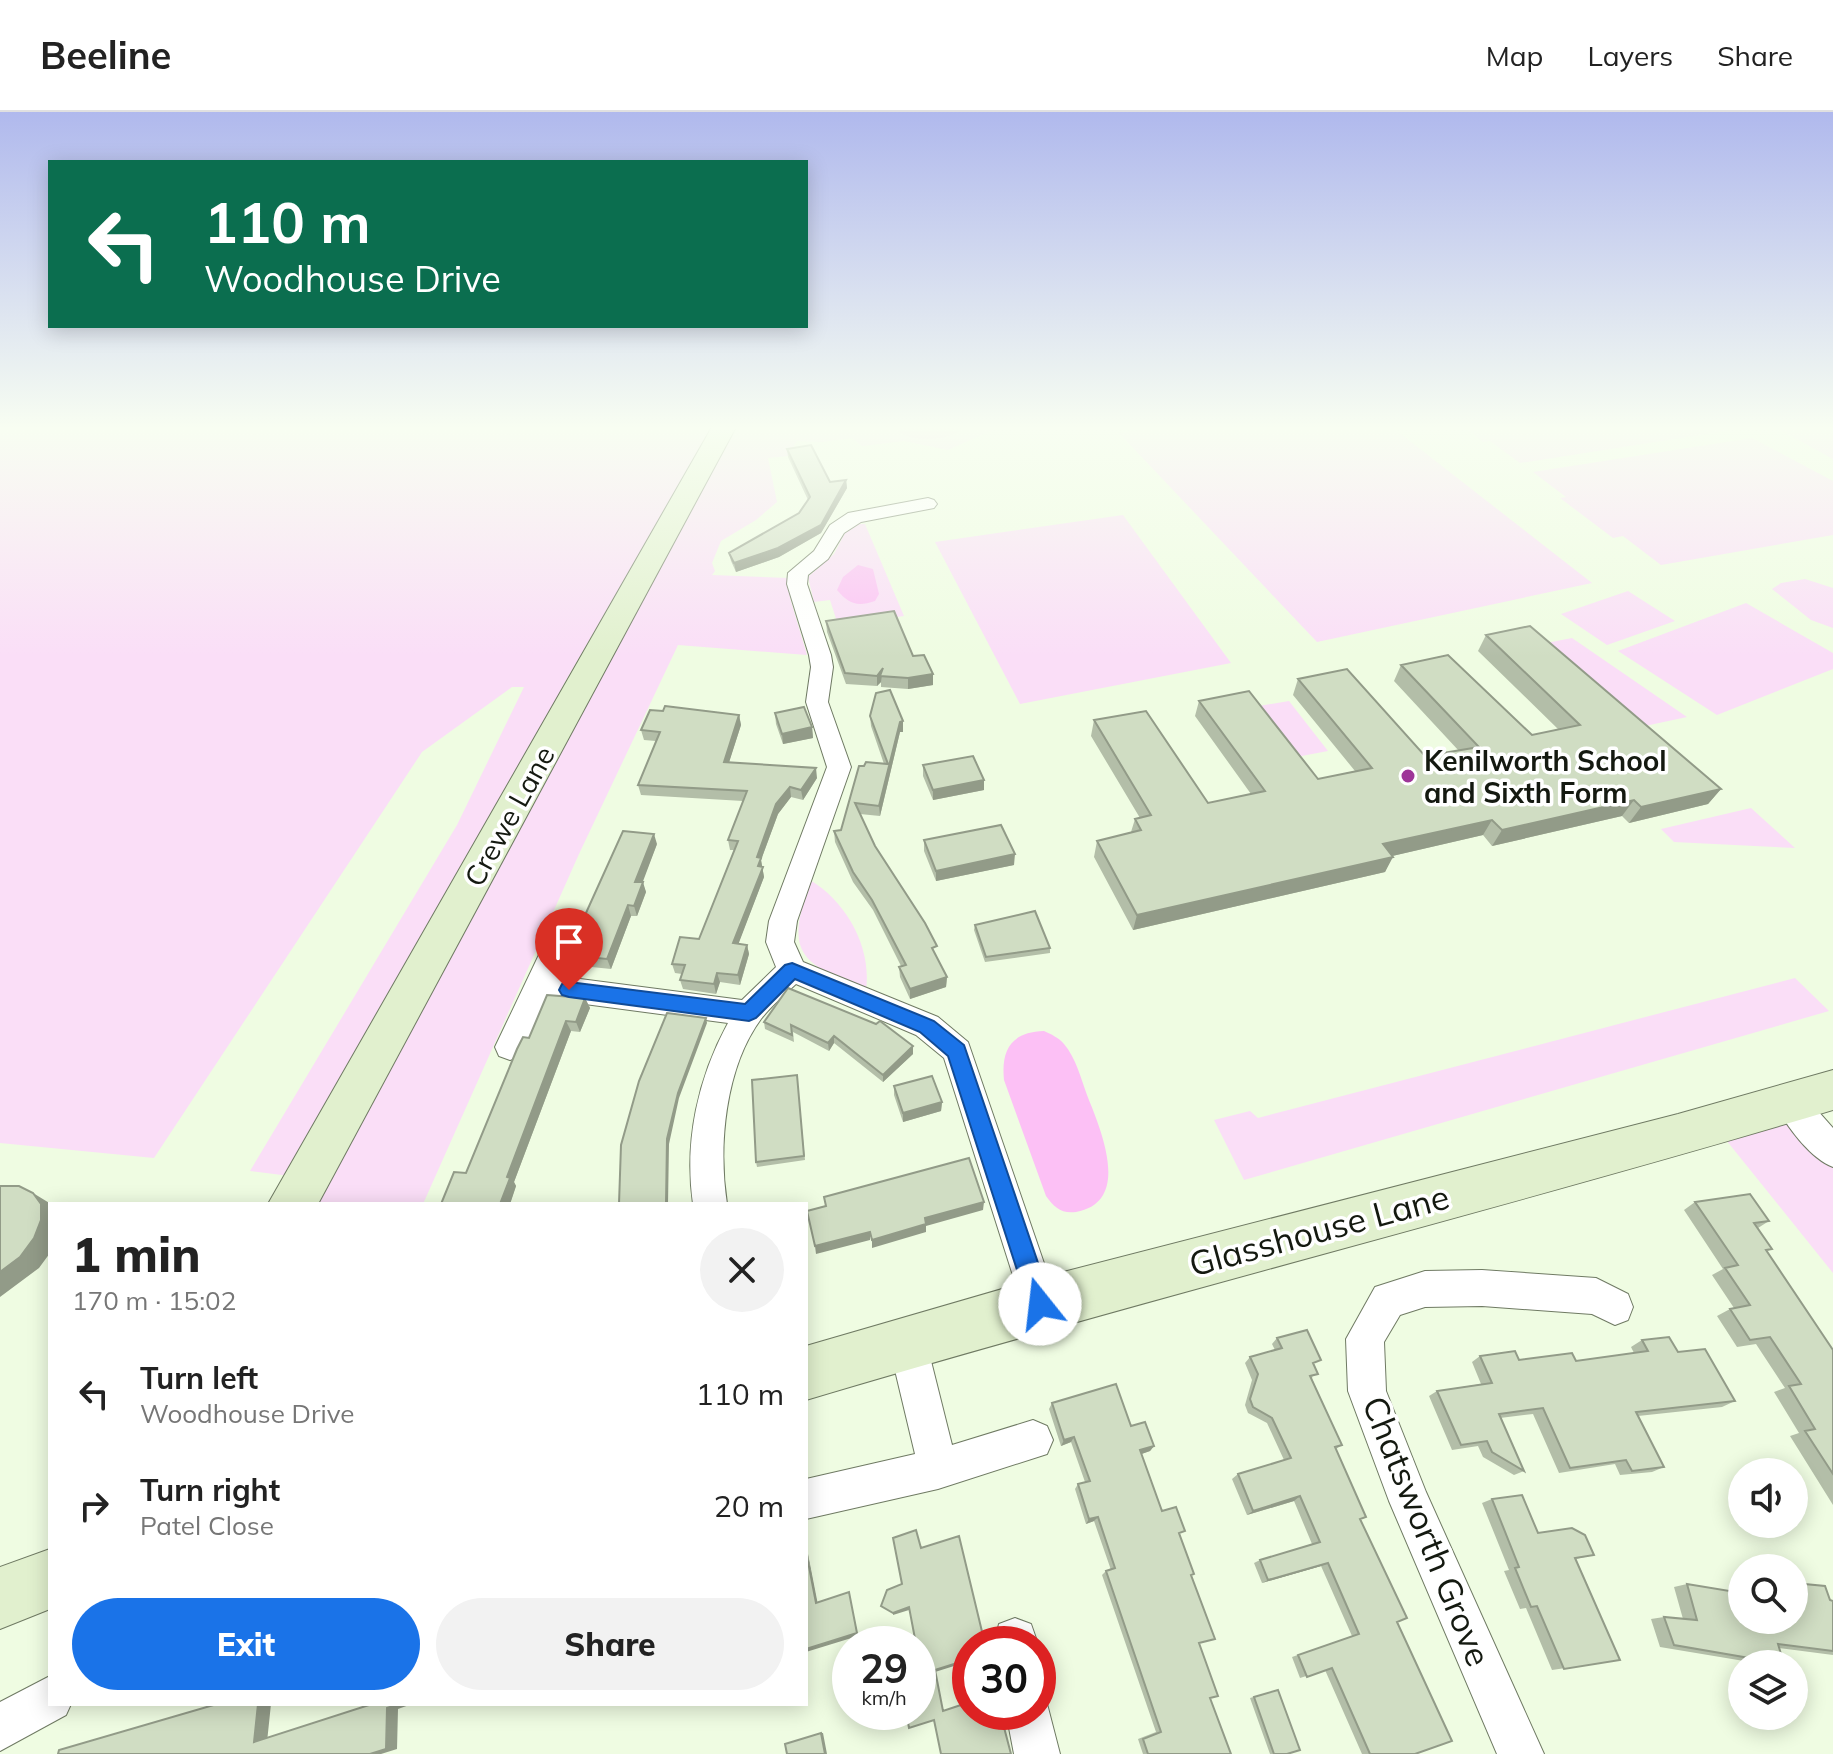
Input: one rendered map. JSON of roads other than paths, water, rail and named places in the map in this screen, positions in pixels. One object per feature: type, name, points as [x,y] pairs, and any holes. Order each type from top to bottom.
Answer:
[{"type":"street","name":"Crewe Lane","points":[[293,1202],[681,504]]},
{"type":"street","points":[[928,504],[855,517],[837,529],[821,555],[802,569],[797,578],[822,667],[817,702],[839,767],[783,921],[780,942],[792,970],[927,1026],[957,1051],[1040,1304]]},
{"type":"street","points":[[510,1047],[556,948]]},
{"type":"street","points":[[710,1202],[705,1183],[711,1111],[729,1056],[749,1013],[792,970]]},
{"type":"street","points":[[539,986],[749,1013]]},
{"type":"street","points":[[1812,1097],[1833,1152]]},
{"type":"street","name":"Glasshouse Lane","points":[[808,1372],[1040,1304],[1812,1097]]},
{"type":"street","name":"Chatsworth Grove","points":[[1521,1754],[1409,1501],[1367,1391],[1365,1339],[1388,1300],[1425,1289],[1571,1292],[1596,1296],[1615,1307]]},
{"type":"street","points":[[908,1345],[938,1469]]},
{"type":"street","points":[[808,1499],[938,1469],[1033,1440]]},
{"type":"street","points":[[0,1598],[48,1580]]},
{"type":"street","points":[[0,1728],[48,1700]]},
{"type":"street","points":[[1032,1730],[1037,1754]]},
{"type":"place","name":"Kenilworth School and Sixth Form","points":[[1408,776]]}]
